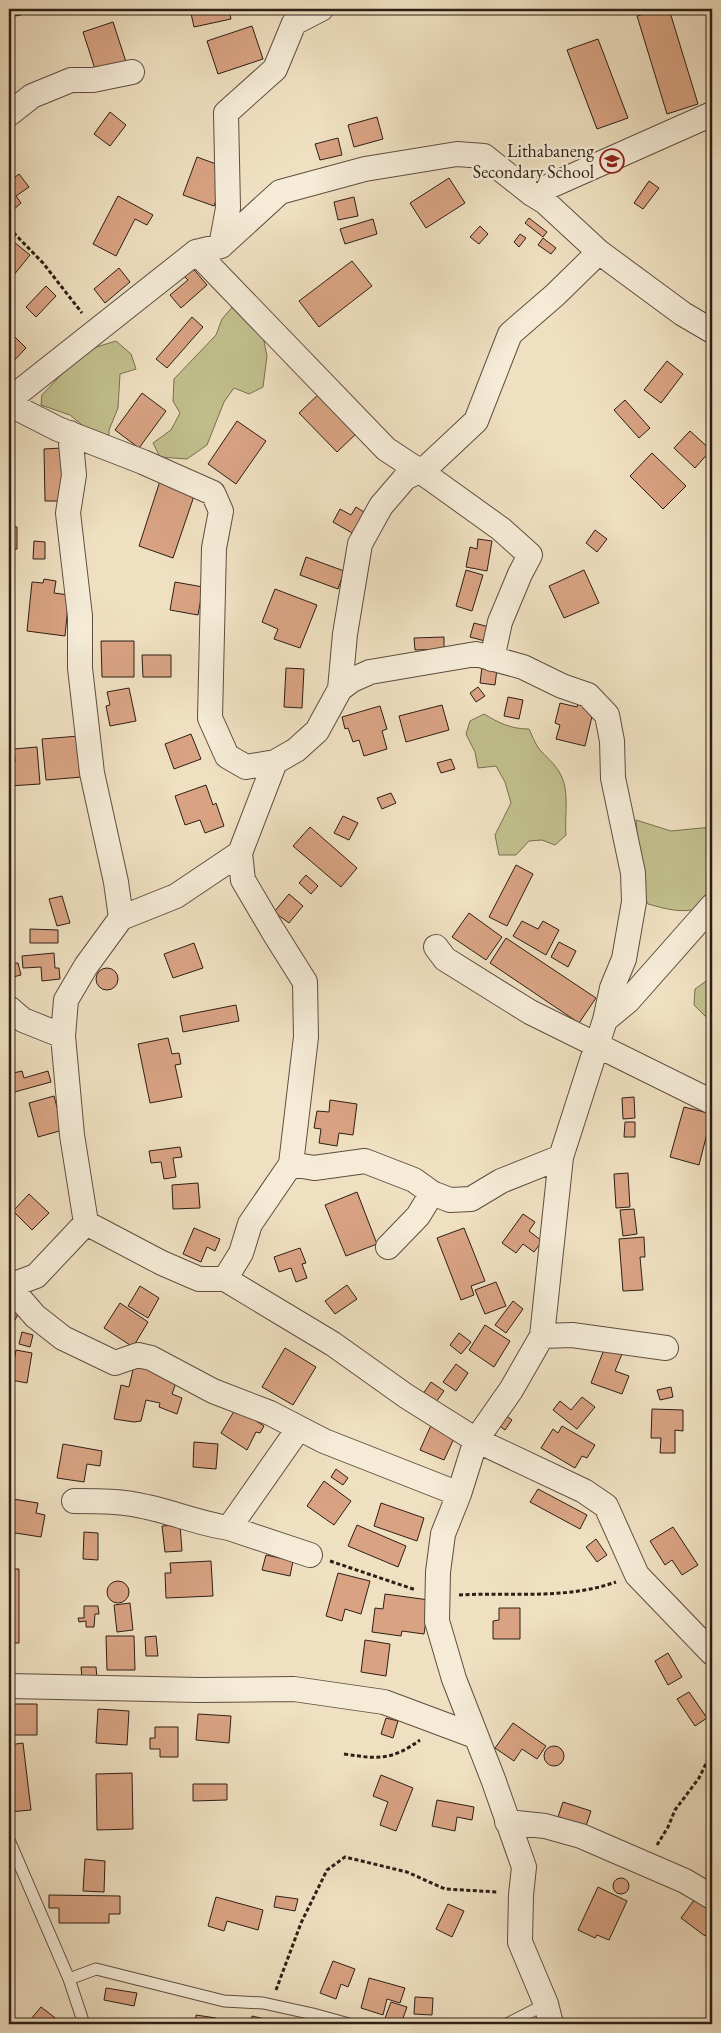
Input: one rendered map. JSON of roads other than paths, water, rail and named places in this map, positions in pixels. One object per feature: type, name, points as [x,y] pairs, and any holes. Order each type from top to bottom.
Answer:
[{"type":"street","points":[[221,246],[228,208],[226,113],[274,69],[294,22],[320,9]]},
{"type":"street","points":[[9,114],[32,96],[71,80],[93,80],[132,72]]},
{"type":"street","points":[[532,194],[712,114]]},
{"type":"street","points":[[9,400],[196,252],[221,246],[280,192],[365,169],[457,154],[484,156],[545,202],[599,252],[683,314],[712,331]]},
{"type":"street","points":[[196,252],[386,449],[420,471],[500,529],[530,555],[500,622],[492,659]]},
{"type":"street","points":[[9,404],[70,433],[143,462],[213,494],[221,511],[214,548],[210,718],[227,756],[246,767],[275,762],[296,750],[317,731],[340,689],[345,634],[360,544],[381,506],[405,478],[428,466],[476,421],[510,334],[555,295],[599,252]]},
{"type":"street","points":[[70,433],[74,475],[68,512],[80,616],[80,668],[92,773],[116,882],[121,918]]},
{"type":"street","points":[[340,689],[352,680],[370,672],[476,654],[523,668],[562,686],[588,695],[607,715],[612,741],[613,778],[633,873],[634,902],[624,959],[612,988],[606,1020],[561,1157],[542,1336],[511,1390],[476,1440],[444,1534],[437,1597],[437,1621],[454,1679],[493,1779],[524,1867],[521,1895],[520,1942],[548,2014]]},
{"type":"street","points":[[225,1279],[241,1253],[250,1224],[291,1164],[306,1037],[306,982],[243,880],[240,853],[275,762]]},
{"type":"street","points":[[86,1223],[72,1135],[63,1036],[66,1000],[86,966],[121,918],[176,896],[240,853]]},
{"type":"street","points":[[606,1020],[628,1001],[712,906]]},
{"type":"street","points":[[436,947],[445,959],[530,1012],[712,1102]]},
{"type":"street","points":[[9,1008],[23,1020],[63,1036]]},
{"type":"street","points":[[291,1164],[314,1168],[365,1161],[414,1180],[432,1193],[450,1200],[471,1199],[502,1181],[561,1157]]},
{"type":"street","points":[[388,1247],[418,1216],[432,1193]]},
{"type":"street","points":[[86,1223],[162,1263],[199,1279],[225,1279],[324,1338],[406,1396],[476,1440],[584,1491],[606,1506],[637,1575],[712,1653]]},
{"type":"street","points":[[86,1223],[36,1276],[9,1286],[35,1316],[63,1338],[115,1363],[138,1355],[151,1358],[213,1391],[270,1413],[324,1440],[459,1494]]},
{"type":"street","points":[[542,1336],[572,1335],[666,1348]]},
{"type":"street","points":[[229,1528],[299,1428]]},
{"type":"street","points":[[74,1502],[112,1501],[146,1507],[213,1526],[229,1528],[310,1554]]},
{"type":"street","points":[[9,1686],[199,1690],[294,1689],[384,1702],[475,1736]]},
{"type":"street","points":[[507,1822],[545,1826],[581,1836],[685,1880],[712,1897]]},
{"type":"lane","points":[[9,1840],[69,1979],[84,2024]]},
{"type":"lane","points":[[69,1979],[96,1969],[224,2001],[271,2005],[349,2024]]},
{"type":"lane","points":[[507,2024],[548,2014]]},
{"type":"place","name":"Lithabaneng Secondary School","points":[[612,161]]}]
